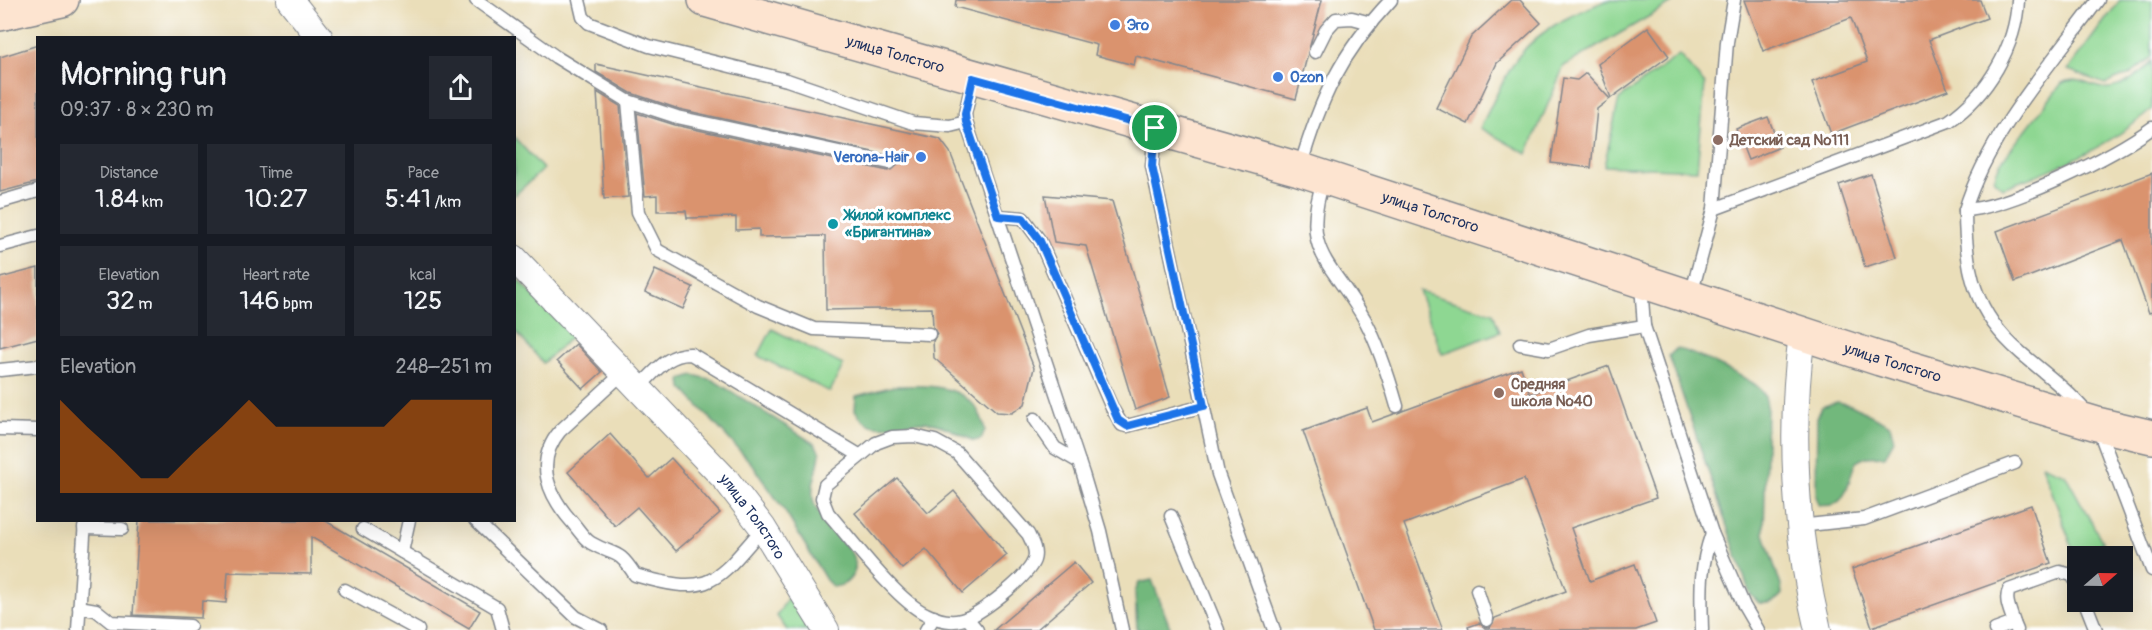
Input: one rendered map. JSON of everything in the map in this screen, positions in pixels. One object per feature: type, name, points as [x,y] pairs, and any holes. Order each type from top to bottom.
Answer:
[{"type":"main road","points":[[0,14],[62,0]]},
{"type":"main road","name":"улица Толстого","points":[[705,0],[1312,173],[1802,334],[2097,424],[2152,437]]},
{"type":"street","points":[[296,1],[319,36]]},
{"type":"street","name":"улица Толстого","points":[[516,260],[727,481],[763,528],[826,630]]},
{"type":"street","points":[[1802,334],[1798,363],[1799,526],[1805,577],[1818,630]]},
{"type":"lane","points":[[476,0],[556,57],[628,101],[677,117],[890,163]]},
{"type":"lane","points":[[579,0],[583,17],[589,23],[649,46],[787,80],[913,123],[950,126],[966,122]]},
{"type":"lane","points":[[1391,0],[1341,62],[1328,85],[1312,173],[1315,205],[1314,233],[1317,242],[1332,274],[1364,319],[1397,406]]},
{"type":"lane","points":[[1691,297],[1714,209],[1727,42],[1734,0]]},
{"type":"lane","points":[[1714,209],[1949,121],[1965,110],[1992,76],[2007,49],[2018,0]]},
{"type":"lane","points":[[2098,0],[1989,151],[1974,179],[1965,210],[1968,267],[1980,303],[2019,351],[2075,398],[2097,424],[2152,570]]},
{"type":"lane","points":[[1315,52],[1326,30],[1336,19],[1352,18],[1371,23]]},
{"type":"lane","points":[[973,78],[965,114],[966,122],[1079,462],[1100,531],[1122,630]]},
{"type":"lane","points":[[628,101],[638,212],[657,250],[758,306],[814,329],[929,334]]},
{"type":"lane","points":[[1155,128],[1152,166],[1218,474],[1274,630]]},
{"type":"lane","points":[[1965,210],[1992,205],[2052,183],[2152,128]]},
{"type":"lane","points":[[0,202],[36,192]]},
{"type":"lane","points":[[998,216],[1023,218],[1040,241],[1112,408],[1122,425],[1127,426],[1204,406]]},
{"type":"lane","points":[[0,246],[36,237]]},
{"type":"lane","points":[[1641,280],[1644,326],[1712,533],[1740,599],[1758,630]]},
{"type":"lane","points":[[1520,344],[1549,349],[1589,335],[1644,326]]},
{"type":"lane","points":[[763,528],[724,573],[708,582],[691,587],[667,584],[635,575],[623,556],[589,542],[549,491],[547,455],[551,442],[560,431],[632,380],[666,361],[684,354],[691,354],[859,455]]},
{"type":"lane","points":[[0,370],[36,366]]},
{"type":"lane","points":[[1035,419],[1055,448],[1079,462]]},
{"type":"lane","points":[[0,429],[36,430]]},
{"type":"lane","points":[[914,436],[935,441],[957,453],[1032,541],[1034,560],[1022,577],[982,610],[967,618],[951,621],[934,617],[905,601],[828,513],[822,498],[825,485],[859,455],[891,437],[914,436]]},
{"type":"lane","points":[[1799,526],[1864,519],[2015,463]]},
{"type":"lane","points":[[1171,516],[1218,630]]},
{"type":"lane","points":[[402,552],[409,522]]},
{"type":"lane","points":[[478,522],[576,617],[601,630]]},
{"type":"lane","points":[[78,630],[84,524],[122,529]]},
{"type":"lane","points":[[363,529],[497,608],[503,630]]},
{"type":"lane","points":[[1702,630],[1701,571],[1712,533]]},
{"type":"lane","points":[[1995,630],[2015,626],[2008,605],[2009,590],[2060,572],[2067,574]]},
{"type":"lane","points":[[345,590],[418,630]]},
{"type":"lane","points":[[1477,590],[1487,620]]},
{"type":"lane","points":[[79,607],[96,610],[111,622],[190,626]]},
{"type":"lane","points":[[2089,612],[2096,630]]},
{"type":"lane","points":[[926,630],[934,617]]},
{"type":"lane","points":[[967,618],[977,630]]},
{"type":"green space","points":[[1608,0],[1670,0],[1672,3],[1564,66],[1527,154],[1480,128],[1507,74],[1527,47],[1559,22]]},
{"type":"green space","points":[[2120,0],[2152,0],[2152,57],[2130,74],[2105,84],[2068,70]]},
{"type":"green space","points":[[1679,55],[1705,84],[1697,170],[1604,166],[1619,99]]},
{"type":"green space","points":[[2152,61],[2152,109],[2136,122],[2100,146],[2042,173],[2002,188],[1994,179],[2000,163],[2062,83],[2072,80],[2110,88],[2124,84]]},
{"type":"green space","points":[[516,139],[543,169],[516,194]]},
{"type":"green space","points":[[516,277],[572,336],[543,363],[516,332]]},
{"type":"green space","points":[[1419,291],[1493,313],[1500,332],[1442,354]]},
{"type":"green space","points":[[772,329],[843,365],[830,392],[758,356]]},
{"type":"green space","points":[[1676,349],[1742,377],[1759,388],[1765,397],[1767,406],[1764,534],[1782,594],[1772,602],[1759,603],[1750,594],[1669,356]]},
{"type":"green space","points":[[693,375],[713,380],[815,444],[820,453],[813,484],[814,503],[854,558],[855,567],[846,583],[833,587],[826,580],[786,513],[752,464],[682,388],[681,379]]},
{"type":"green space","points":[[894,386],[937,387],[962,395],[972,403],[980,415],[985,430],[981,439],[974,441],[933,423],[915,422],[877,426],[862,419],[855,410],[856,396]]},
{"type":"green space","points":[[1837,402],[1851,405],[1890,425],[1894,440],[1885,456],[1865,457],[1856,462],[1841,499],[1829,505],[1819,505],[1816,496],[1817,416],[1821,407]]},
{"type":"green space","points":[[2042,465],[2065,474],[2103,543],[2093,546],[2072,546]]},
{"type":"green space","points":[[1152,580],[1171,630],[1137,630],[1135,592],[1139,583]]},
{"type":"green space","points":[[790,593],[811,630],[787,630],[777,616]]},
{"type":"building","points":[[956,0],[1322,0],[1296,99],[1136,56],[1134,65],[1095,55],[1097,45],[955,7]]},
{"type":"building","points":[[1511,0],[1520,0],[1541,23],[1497,63],[1468,124],[1436,108],[1471,37]]},
{"type":"building","points":[[1744,0],[1980,0],[1987,18],[1929,40],[1948,90],[1831,134],[1812,82],[1867,62],[1851,18],[1763,51]]},
{"type":"building","points":[[1648,27],[1669,56],[1611,98],[1598,64]]},
{"type":"building","points":[[36,46],[36,183],[0,192],[0,57]]},
{"type":"building","points":[[596,64],[940,139],[950,152],[1034,368],[1025,404],[1012,413],[997,412],[934,358],[933,341],[937,334],[933,327],[932,308],[826,310],[825,236],[759,237],[759,229],[736,230],[736,217],[687,218],[686,211],[657,211],[657,195],[645,196],[637,113],[675,125],[888,171],[898,165],[895,157],[679,109],[631,93],[596,72]]},
{"type":"building","points":[[1586,73],[1610,99],[1597,109],[1591,168],[1551,163],[1563,78],[1577,80]]},
{"type":"building","points":[[597,92],[620,106],[628,197],[604,199]]},
{"type":"building","points":[[1768,117],[1780,147],[1748,160],[1736,129]]},
{"type":"building","points":[[2152,173],[2152,312],[2149,313],[2123,240],[2015,282],[1997,231]]},
{"type":"building","points":[[1871,174],[1897,257],[1865,267],[1839,185]]},
{"type":"building","points":[[1045,195],[1112,201],[1170,397],[1135,410],[1086,246],[1054,242]]},
{"type":"building","points":[[36,269],[36,339],[0,348],[0,278]]},
{"type":"building","points":[[655,270],[693,287],[683,309],[645,292]]},
{"type":"building","points":[[576,344],[602,372],[583,389],[557,361]]},
{"type":"building","points":[[1609,366],[1656,498],[1571,528],[1590,581],[1635,564],[1656,623],[1636,630],[1469,630],[1468,627],[1479,623],[1485,628],[1490,628],[1495,618],[1566,591],[1524,479],[1404,524],[1443,630],[1374,630],[1303,431],[1367,408],[1372,422],[1521,368],[1530,394]]},
{"type":"building","points":[[610,434],[649,478],[671,458],[720,513],[676,551],[637,507],[615,526],[568,472]]},
{"type":"building","points":[[897,478],[928,513],[954,491],[1007,555],[963,593],[926,549],[902,569],[855,513]]},
{"type":"building","points":[[2031,505],[2051,563],[1872,627],[1852,569]]},
{"type":"building","points":[[139,522],[327,522],[480,611],[469,629],[311,537],[311,574],[228,572],[226,603],[202,601],[201,618],[133,615]]},
{"type":"building","points":[[1074,562],[1091,583],[1036,630],[994,630]]},
{"type":"place","name":"Эго","points":[[1115,25]]},
{"type":"place","name":"Ozon","points":[[1278,77]]},
{"type":"place","name":"Детский сад №111","points":[[1718,140]]},
{"type":"place","name":"Verona-Hair","points":[[921,157]]},
{"type":"place","name":"Жилой комплекс «Бригантина»","points":[[833,224]]},
{"type":"place","name":"Средняя школа №40","points":[[1499,393]]},
{"type":"route","points":[[973,78],[1155,128],[1152,166],[1204,406],[1127,426],[1122,425],[1112,408],[1040,241],[1023,218],[998,216],[965,114],[973,78]]}]
